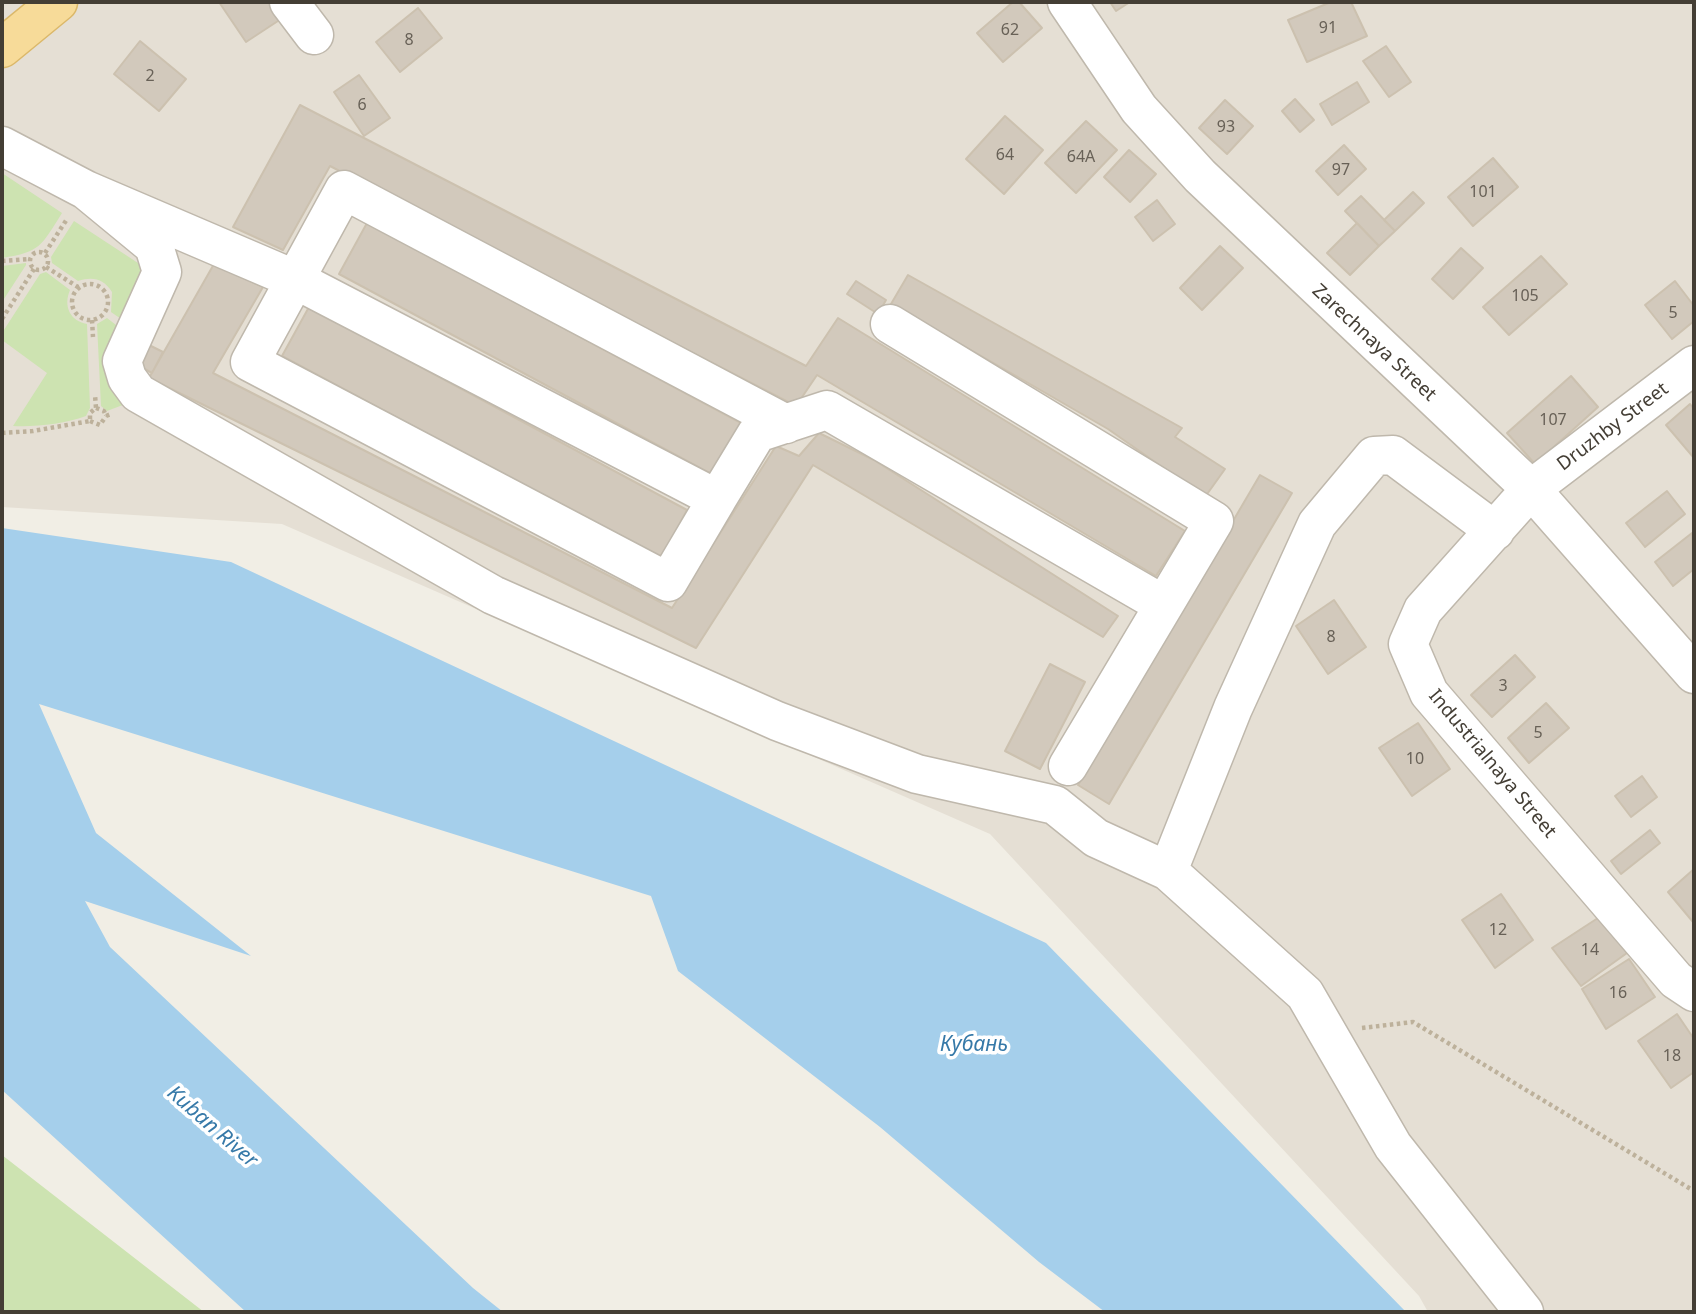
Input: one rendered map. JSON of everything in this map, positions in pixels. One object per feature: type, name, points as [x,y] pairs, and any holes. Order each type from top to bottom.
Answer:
[{"type":"main road","points":[[2,48],[58,2]]},
{"type":"street","points":[[289,2],[314,35]]},
{"type":"street","name":"Zarechnaya Street","points":[[1067,2],[1139,108],[1200,176],[1531,489],[1694,674]]},
{"type":"street","points":[[2,146],[79,201],[154,246],[162,272],[122,361],[127,378],[138,393],[493,595],[777,722],[904,769],[1055,805],[1096,838],[1168,871],[1305,994],[1393,1146],[1524,1312]]},
{"type":"street","points":[[786,424],[344,190],[250,362],[668,582],[757,433],[786,424],[827,410],[1164,606]]},
{"type":"street","points":[[79,201],[294,279],[717,499]]},
{"type":"street","points":[[890,324],[1214,521],[1068,766]]},
{"type":"street","name":"Druzhby Street","points":[[1531,489],[1694,365]]},
{"type":"street","points":[[1168,871],[1233,708],[1317,524],[1374,456],[1393,454],[1495,530]]},
{"type":"street","name":"Industrialnaya Street","points":[[1531,489],[1423,610],[1408,645],[1429,693],[1676,980],[1694,992]]},
{"type":"path","points":[[45,253],[79,201]]},
{"type":"path","points":[[30,260],[35,252],[45,253]]},
{"type":"path","points":[[45,253],[48,261],[46,267]]},
{"type":"path","points":[[2,261],[30,260]]},
{"type":"path","points":[[30,260],[34,269]]},
{"type":"path","points":[[2,319],[34,269],[46,267],[78,287]]},
{"type":"path","points":[[89,283],[105,291],[107,309],[92,320],[82,318],[73,310],[72,298],[78,287],[89,283]]},
{"type":"path","points":[[92,320],[93,345]]},
{"type":"path","points":[[90,421],[90,414],[96,408],[95,383]]},
{"type":"path","points":[[2,433],[33,431],[90,421],[100,425],[106,416]]},
{"type":"path","points":[[1327,1031],[1413,1022],[1694,1191]]},
{"type":"shaded area","points":[[2,2],[1694,2],[1694,1312],[1428,1312],[1419,1296],[990,834],[282,524],[2,507]]},
{"type":"green space","points":[[2,173],[62,213],[39,246],[25,253],[2,258]]},
{"type":"green space","points":[[74,221],[138,263],[145,272],[124,321],[111,312],[112,292],[102,281],[78,281],[52,263],[51,257]]},
{"type":"green space","points":[[26,265],[2,302],[2,266]]},
{"type":"green space","points":[[46,272],[70,290],[67,302],[72,316],[87,324],[90,408],[86,416],[69,421],[13,426],[47,373],[2,340],[2,333],[40,274]]},
{"type":"green space","points":[[107,318],[120,328],[128,403],[107,411],[101,406],[97,324]]},
{"type":"green space","points":[[2,1155],[204,1312],[2,1312]]},
{"type":"water","name":"Кубань","points":[[2,528],[231,562],[1046,943],[1406,1312],[1105,1312],[1039,1262],[880,1127],[678,971],[651,896],[39,704],[96,833],[251,956],[85,901],[110,947],[473,1288],[503,1312],[246,1312],[2,1090]]},
{"type":"building","points":[[219,2],[270,2],[281,19],[246,42]]},
{"type":"building","points":[[1013,2],[1019,2],[1042,28],[1003,62],[977,33]]},
{"type":"building","points":[[1110,2],[1130,2],[1116,11]]},
{"type":"building","points":[[1331,2],[1351,2],[1367,36],[1307,62],[1288,20]]},
{"type":"building","points":[[418,8],[442,38],[400,72],[376,42]]},
{"type":"building","points":[[140,41],[186,79],[159,111],[114,74]]},
{"type":"building","points":[[1386,46],[1411,82],[1389,97],[1363,61]]},
{"type":"building","points":[[359,75],[390,118],[364,136],[334,92]]},
{"type":"building","points":[[1357,82],[1369,102],[1332,125],[1320,104]]},
{"type":"building","points":[[1295,99],[1314,120],[1300,132],[1282,111]]},
{"type":"building","points":[[1225,100],[1253,126],[1227,154],[1199,128]]},
{"type":"building","points":[[300,105],[806,366],[838,318],[1185,531],[1156,576],[817,375],[796,406],[330,166],[283,250],[233,227]]},
{"type":"building","points":[[1005,116],[1043,150],[1004,194],[966,159]]},
{"type":"building","points":[[1086,121],[1117,150],[1076,193],[1045,163]]},
{"type":"building","points":[[1344,145],[1366,169],[1338,195],[1316,171]]},
{"type":"building","points":[[1129,150],[1156,174],[1130,202],[1104,177]]},
{"type":"building","points":[[1493,158],[1518,187],[1473,226],[1448,197]]},
{"type":"building","points":[[1413,192],[1424,203],[1395,231],[1384,220]]},
{"type":"building","points":[[1361,196],[1395,231],[1379,246],[1345,211]]},
{"type":"building","points":[[1157,200],[1175,224],[1153,241],[1135,217]]},
{"type":"building","points":[[367,223],[743,424],[715,476],[339,274]]},
{"type":"building","points":[[1357,223],[1379,246],[1350,275],[1327,253]]},
{"type":"building","points":[[1220,246],[1243,268],[1202,310],[1180,288]]},
{"type":"building","points":[[1461,248],[1483,268],[1453,299],[1432,279]]},
{"type":"building","points":[[1541,256],[1567,284],[1509,335],[1483,307]]},
{"type":"building","points":[[214,264],[263,287],[213,373],[672,608],[776,446],[799,456],[819,433],[874,460],[1118,616],[1103,637],[813,465],[696,648],[149,378]]},
{"type":"building","points":[[908,275],[1182,428],[1175,437],[1225,469],[1205,497],[1108,429],[891,304]]},
{"type":"building","points":[[856,281],[886,300],[878,314],[847,294]]},
{"type":"building","points":[[1675,281],[1694,306],[1694,321],[1672,339],[1645,305]]},
{"type":"building","points":[[309,307],[687,510],[661,559],[282,356]]},
{"type":"building","points":[[143,342],[163,352],[152,373],[132,362]]},
{"type":"building","points":[[1571,376],[1598,407],[1535,464],[1507,433]]},
{"type":"building","points":[[1690,404],[1694,409],[1694,458],[1666,425]]},
{"type":"building","points":[[1260,475],[1292,493],[1109,804],[1078,785]]},
{"type":"building","points":[[1667,491],[1685,514],[1645,547],[1626,523]]},
{"type":"building","points":[[1692,533],[1694,569],[1673,586],[1655,562]]},
{"type":"building","points":[[1334,600],[1366,647],[1328,674],[1296,626]]},
{"type":"building","points":[[1515,655],[1535,677],[1492,717],[1471,695]]},
{"type":"building","points":[[1050,664],[1085,682],[1040,769],[1005,751]]},
{"type":"building","points":[[1546,703],[1569,728],[1529,763],[1508,738]]},
{"type":"building","points":[[1418,723],[1450,769],[1412,796],[1379,748]]},
{"type":"building","points":[[1642,776],[1657,797],[1631,817],[1615,796]]},
{"type":"building","points":[[1650,830],[1660,843],[1621,874],[1611,861]]},
{"type":"building","points":[[1694,869],[1694,921],[1693,922],[1668,892]]},
{"type":"building","points":[[1501,894],[1533,940],[1495,968],[1462,920]]},
{"type":"building","points":[[1601,916],[1627,953],[1581,986],[1552,948]]},
{"type":"building","points":[[1629,959],[1655,997],[1606,1029],[1582,989]]},
{"type":"building","points":[[1677,1014],[1694,1039],[1694,1072],[1671,1088],[1638,1041]]},
{"type":"water label","name":"Kuban River","points":[[212,1127]]}]
